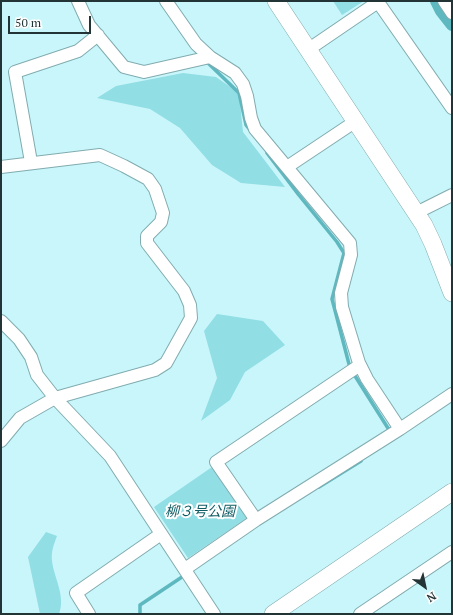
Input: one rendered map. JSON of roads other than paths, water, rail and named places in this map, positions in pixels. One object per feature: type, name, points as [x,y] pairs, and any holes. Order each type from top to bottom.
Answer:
[{"type":"street","points":[[78,1],[89,25],[124,67],[144,72],[210,57]]},
{"type":"street","points":[[166,1],[196,44],[210,57],[235,73],[243,84],[255,129],[350,243],[351,255],[341,293],[342,308],[360,365],[367,379],[400,429]]},
{"type":"street","points":[[276,1],[424,225],[452,293]]},
{"type":"street","points":[[444,1],[452,13]]},
{"type":"street","points":[[309,49],[378,2],[452,108]]},
{"type":"street","points":[[31,162],[15,72],[78,51],[98,36]]},
{"type":"street","points":[[287,167],[356,121]]},
{"type":"street","points":[[1,167],[31,162],[100,155],[148,179],[156,189],[163,213],[161,222],[147,236],[147,242],[184,292],[190,305],[191,318],[166,362],[155,370],[55,398],[20,418],[1,441]]},
{"type":"street","points":[[416,213],[452,195]]},
{"type":"street","points":[[1,321],[18,339],[31,357],[37,375],[55,398],[110,456],[214,614]]},
{"type":"street","points":[[256,520],[216,462],[360,365]]},
{"type":"street","points":[[185,569],[256,520],[400,429],[452,394]]},
{"type":"street","points":[[273,614],[452,492]]},
{"type":"street","points":[[89,614],[76,593],[161,534]]},
{"type":"street","points":[[360,614],[452,552]]},
{"type":"waterway","points":[[436,1],[441,11],[452,25]]},
{"type":"waterway","points":[[209,64],[239,93],[246,125],[250,130]]},
{"type":"waterway","points":[[267,153],[344,253],[332,299],[350,368],[391,433]]},
{"type":"waterway","points":[[319,487],[361,461]]},
{"type":"waterway","points":[[140,614],[140,605],[185,575]]},
{"type":"park label","name":"柳３号公園","points":[[200,512]]}]
